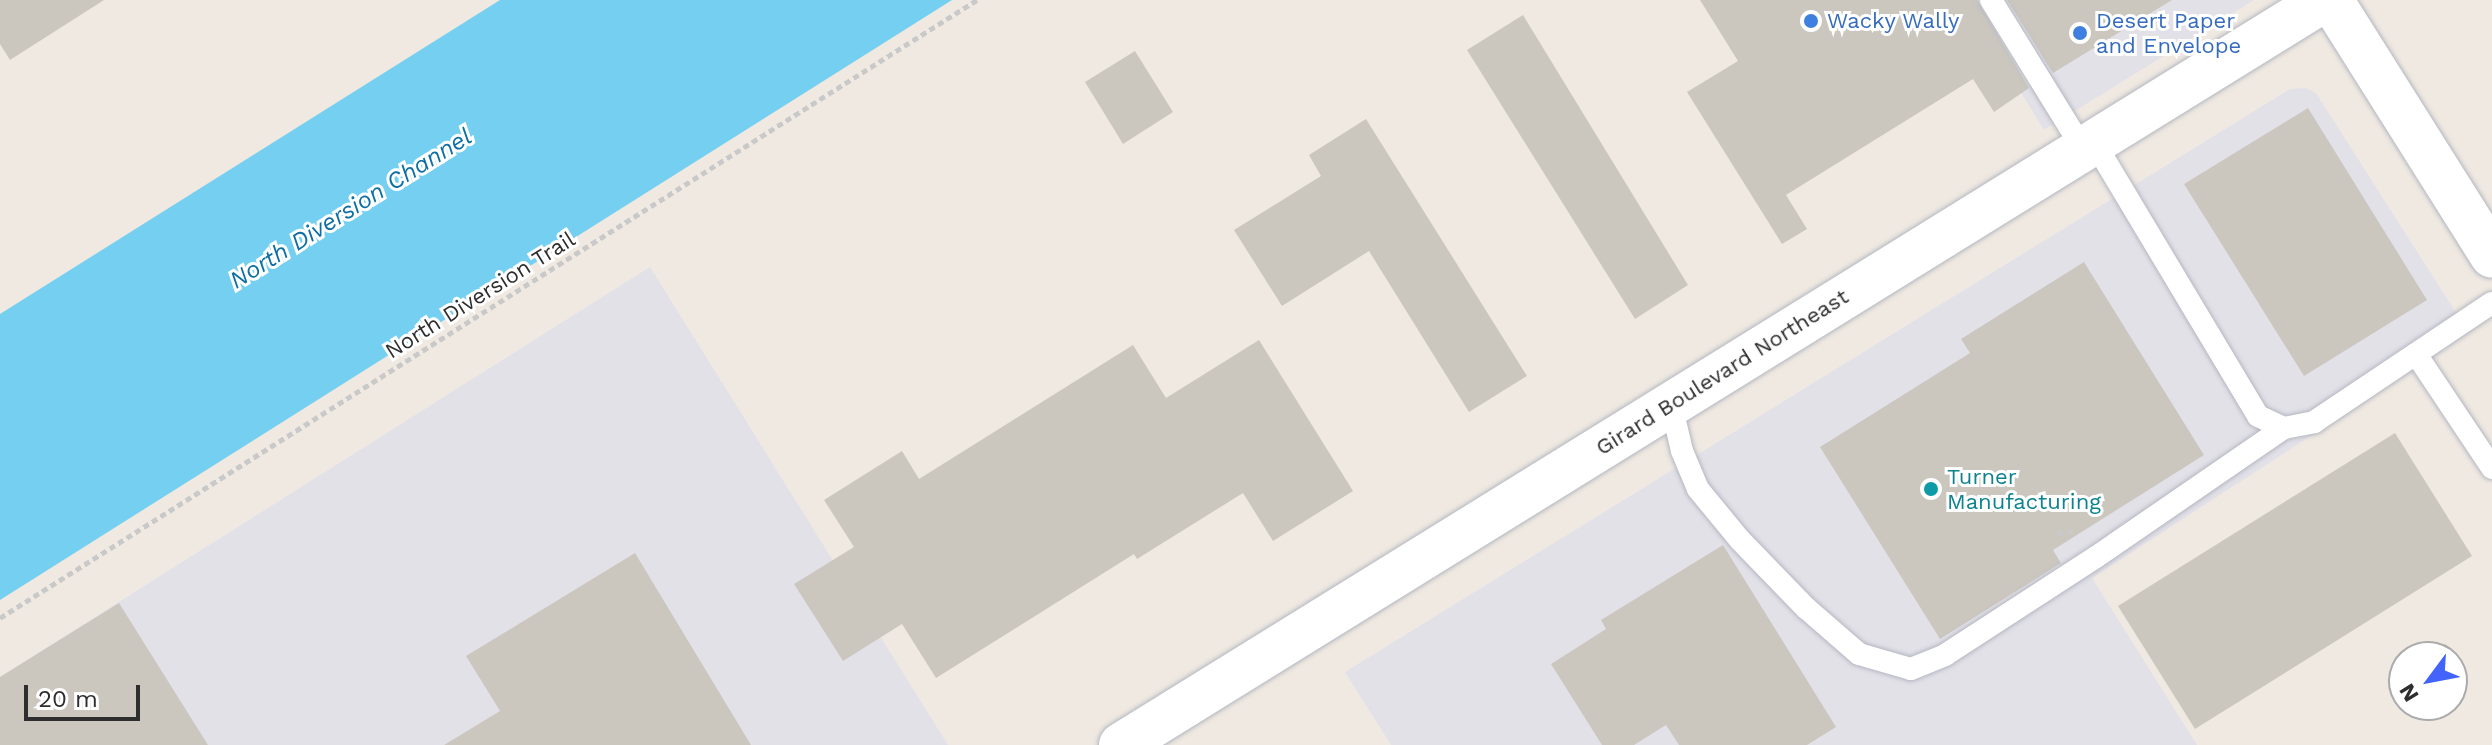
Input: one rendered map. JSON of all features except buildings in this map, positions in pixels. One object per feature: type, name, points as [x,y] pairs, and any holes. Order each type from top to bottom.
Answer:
[{"type":"street","name":"Girard Boulevard Northeast","points":[[1121,745],[2324,0]]},
{"type":"street","points":[[2331,0],[2492,256]]},
{"type":"lane","points":[[1991,0],[2089,146],[2258,416],[2284,428]]},
{"type":"lane","points":[[1671,404],[1682,451],[1698,489],[1740,540],[1806,608],[1859,654],[1911,669],[1945,655],[2096,557],[2284,428],[2314,422],[2492,303]]},
{"type":"lane","points":[[2416,354],[2492,468]]},
{"type":"path","name":"North Diversion Trail","points":[[0,618],[977,0]]},
{"type":"path","points":[[2057,533],[2074,531]]},
{"type":"shaded area","points":[[1964,0],[2254,0],[2044,130]]},
{"type":"shaded area","points":[[2306,88],[2316,93],[2469,333],[2092,578],[2197,745],[1391,745],[1345,672],[2290,89]]},
{"type":"shaded area","points":[[650,267],[948,745],[0,745],[0,677]]},
{"type":"water","name":"North Diversion Channel","points":[[500,0],[952,0],[0,600],[0,314]]},
{"type":"place","name":"Wacky Wally","points":[[1811,21]]},
{"type":"place","name":"Desert Paper and Envelope","points":[[2080,33]]},
{"type":"place","name":"Turner Manufacturing","points":[[1931,489]]}]
